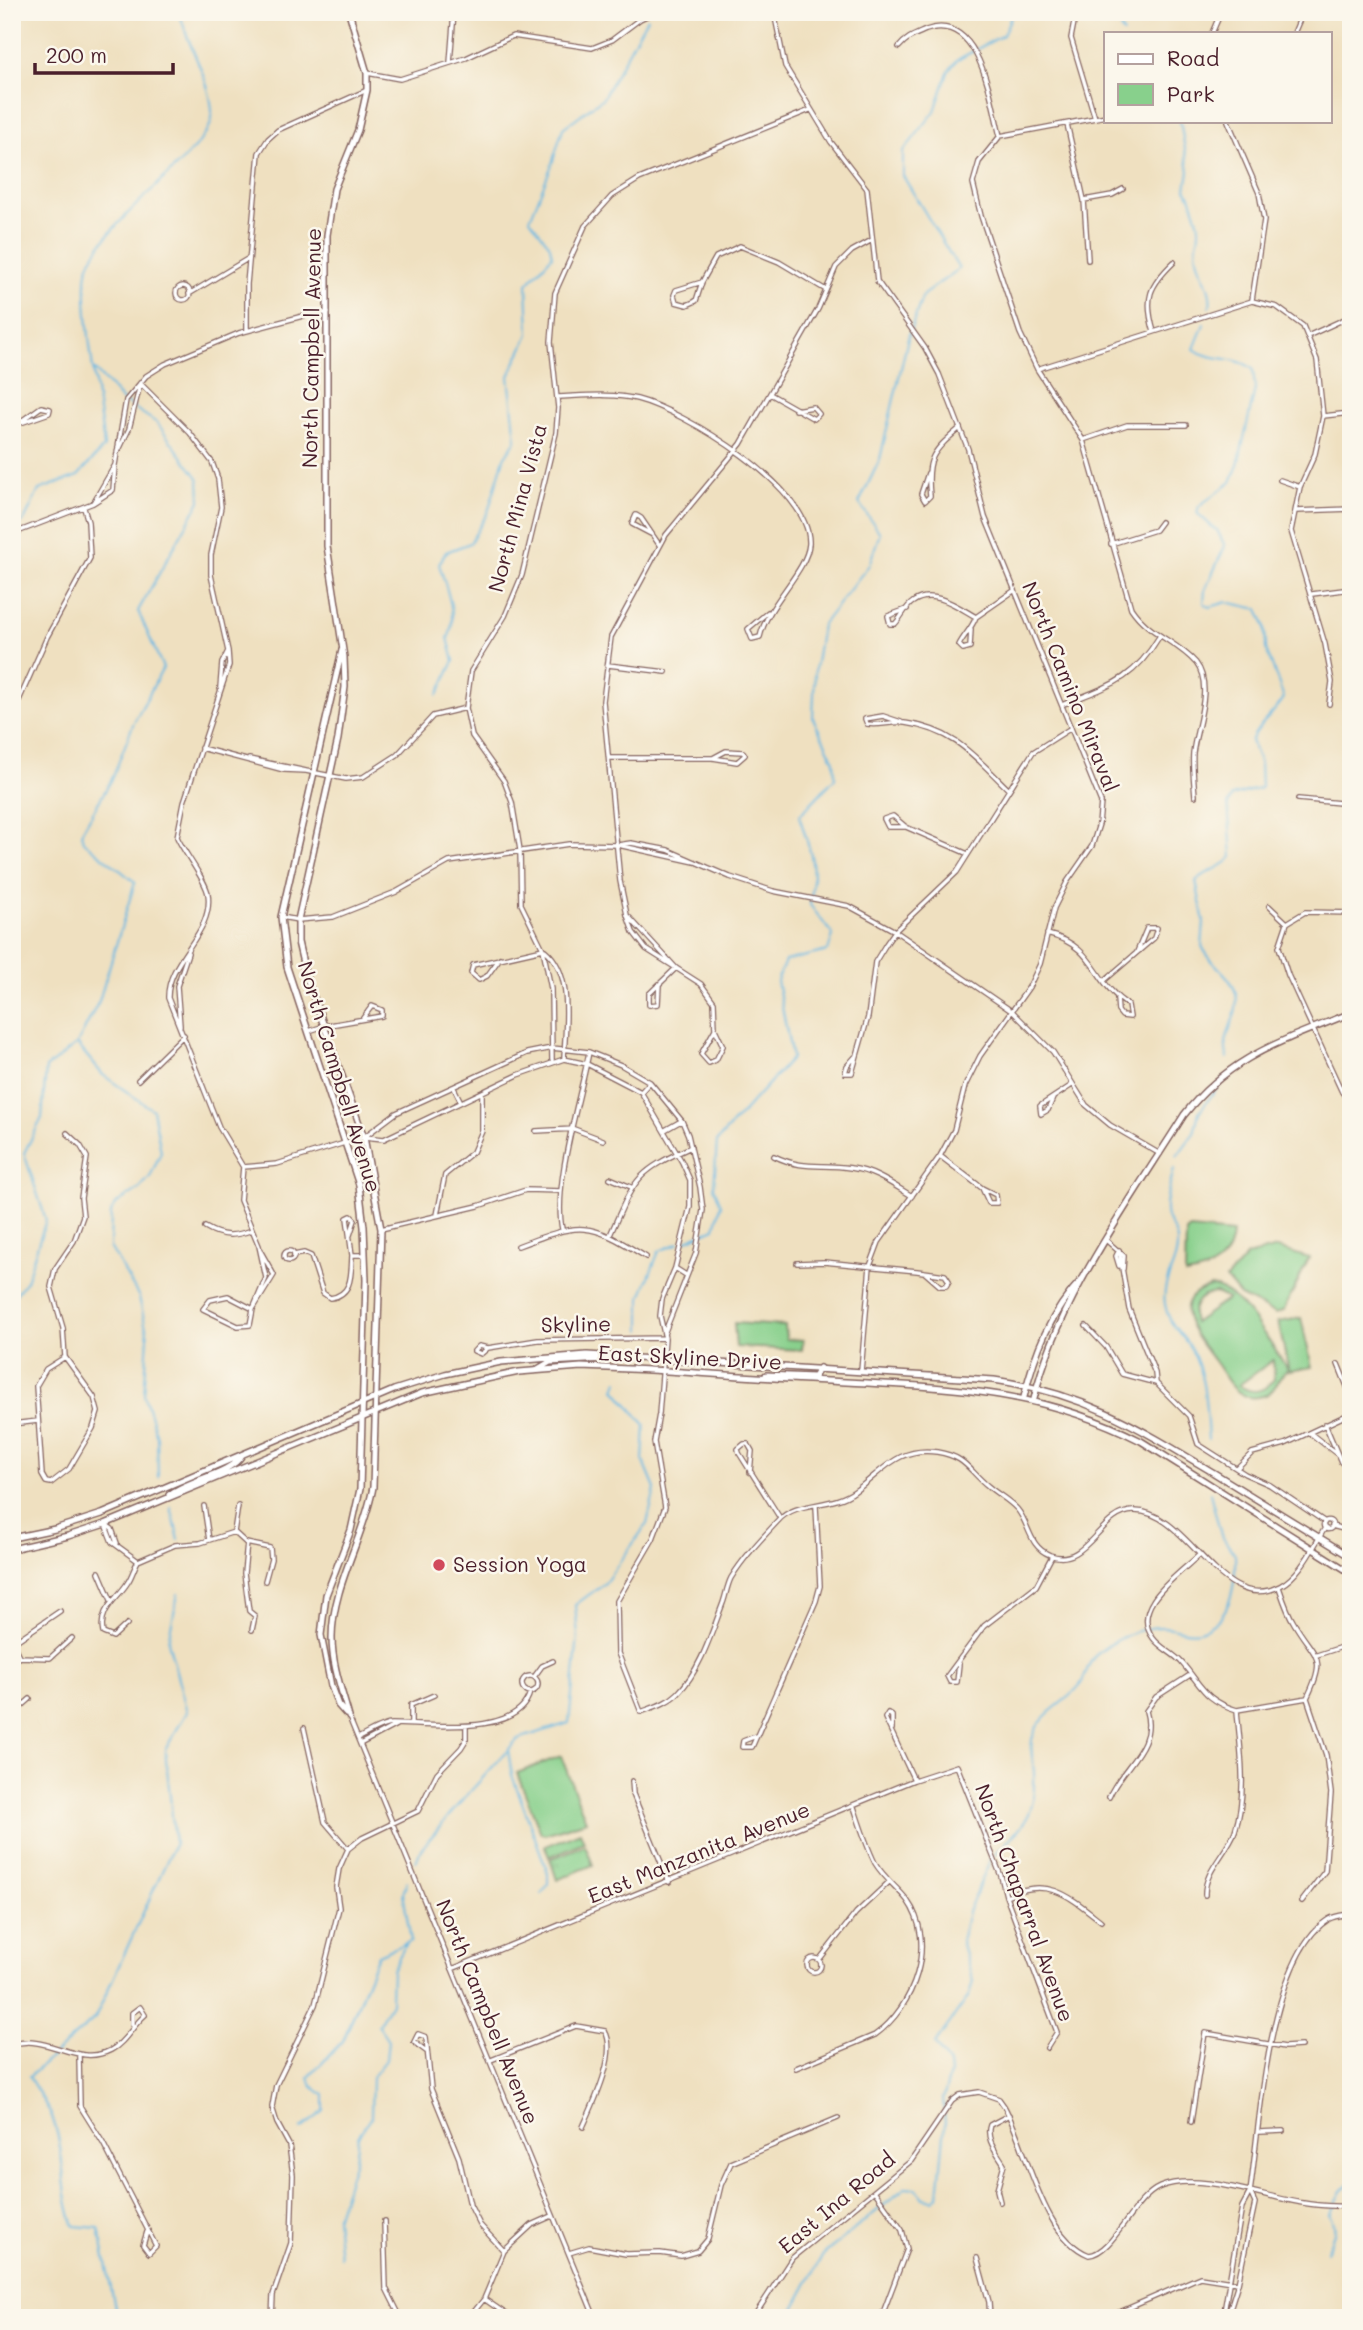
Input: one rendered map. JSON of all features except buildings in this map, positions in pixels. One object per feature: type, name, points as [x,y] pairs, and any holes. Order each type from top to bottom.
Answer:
[{"type":"main road","name":"North Campbell Avenue","points":[[349,12],[367,73],[367,90],[358,130],[334,189],[327,235],[327,545],[342,650],[344,706],[298,920],[298,942],[306,976],[364,1137],[381,1229],[376,1410],[369,1510],[339,1591],[332,1638],[337,1675],[349,1717]]},
{"type":"main road","name":"North Campbell Avenue","points":[[342,650],[281,917],[287,967],[359,1185],[365,1255],[363,1402],[356,1509],[326,1595],[321,1634],[331,1686],[338,1704],[349,1717]]},
{"type":"main road","points":[[1034,1399],[1052,1340],[1087,1273],[1193,1104],[1224,1072],[1258,1052],[1351,1013]]},
{"type":"main road","points":[[1024,1397],[1048,1324],[1062,1300],[1087,1273]]},
{"type":"main road","name":"East Skyline Drive","points":[[12,1538],[55,1530],[102,1514],[363,1402],[444,1374],[492,1364],[563,1356],[630,1357],[820,1368],[994,1380],[1036,1387],[1096,1406],[1141,1428],[1351,1557]]},
{"type":"main road","points":[[537,1370],[550,1362],[630,1357]]},
{"type":"main road","name":"East Skyline Drive","points":[[12,1549],[105,1524],[376,1410],[464,1382],[537,1370],[581,1367],[948,1388],[1034,1399],[1084,1415],[1140,1441],[1351,1573]]},
{"type":"main road","points":[[753,1377],[771,1374],[814,1377],[820,1368]]},
{"type":"main road","points":[[164,1500],[177,1488],[232,1465],[242,1454]]},
{"type":"street","points":[[450,63],[454,12]]},
{"type":"street","points":[[367,73],[400,79],[450,63],[513,36],[592,48],[612,40],[640,19],[655,12]]},
{"type":"street","name":"North Camino Miraval","points":[[774,12],[785,66],[831,142],[865,183],[872,210],[872,240],[879,287],[929,356],[960,428],[982,508],[1101,802],[1099,824],[1092,846],[1063,889],[1047,934],[1040,964],[1013,1012],[974,1068],[965,1086],[954,1130],[940,1156],[879,1242],[870,1266],[861,1371]]},
{"type":"street","points":[[1076,12],[1071,38],[1095,118]]},
{"type":"street","points":[[1212,32],[1221,12]]},
{"type":"street","points":[[1294,32],[1303,12]]},
{"type":"street","points":[[899,47],[907,37],[933,28],[951,28],[968,39],[984,72],[1000,136]]},
{"type":"street","points":[[247,331],[249,258],[259,153],[278,130],[367,90]]},
{"type":"street","name":"North Mina Vista","points":[[552,1060],[551,989],[543,949],[522,904],[520,850],[509,790],[472,736],[466,708],[471,671],[505,617],[522,575],[556,433],[557,397],[551,342],[555,293],[573,249],[599,207],[639,179],[810,110]]},
{"type":"street","points":[[1104,116],[1000,136],[979,162],[973,183],[981,216],[1020,332],[1037,369],[1083,440],[1131,608],[1141,624],[1189,656],[1198,666],[1203,679],[1193,754],[1195,796]]},
{"type":"street","points":[[1228,122],[1259,193],[1264,220],[1252,301]]},
{"type":"street","points":[[1067,124],[1084,200],[1088,260]]},
{"type":"street","points":[[1351,132],[1351,147]]},
{"type":"street","points":[[1084,200],[1112,195],[1123,189]]},
{"type":"street","points":[[715,1029],[701,1054],[709,1063],[716,1060],[722,1051],[715,1029],[714,1002],[701,984],[646,950],[633,932],[627,915],[620,881],[603,701],[611,637],[674,525],[736,451],[770,394],[839,263],[856,248],[872,240]]},
{"type":"street","points":[[702,282],[676,290],[676,302],[687,305],[696,302],[702,282],[716,257],[740,246],[779,262],[826,290]]},
{"type":"street","points":[[189,294],[249,258]]},
{"type":"street","points":[[1154,331],[1148,296],[1160,275],[1174,262]]},
{"type":"street","points":[[1037,369],[1252,301],[1277,307],[1303,326],[1310,335],[1317,360],[1323,416],[1315,454],[1300,487],[1291,531],[1299,562],[1312,594],[1332,682],[1329,704]]},
{"type":"street","points":[[12,534],[84,508],[113,490],[122,411],[141,383],[165,364],[247,331],[314,313],[327,313]]},
{"type":"street","points":[[1310,335],[1351,316]]},
{"type":"street","points":[[118,450],[129,429],[141,383]]},
{"type":"street","points":[[141,383],[190,433],[212,462],[218,479],[221,507],[211,555],[211,576],[229,665],[201,748],[177,837],[208,892],[208,908],[188,951],[177,986],[180,1026]]},
{"type":"street","points":[[770,394],[795,410],[814,419],[819,414],[817,407],[795,410]]},
{"type":"street","points":[[557,397],[612,396],[639,400],[658,407],[736,451],[779,485],[802,518],[808,537],[805,557],[768,612],[748,629],[752,639],[760,637],[768,612]]},
{"type":"street","points":[[12,426],[41,407],[50,409],[49,413],[41,417],[20,422]]},
{"type":"street","points":[[1323,416],[1351,413]]},
{"type":"street","points":[[1083,440],[1127,425],[1186,425]]},
{"type":"street","points":[[928,473],[930,496],[925,500],[920,494],[934,451],[960,428]]},
{"type":"street","points":[[93,503],[115,465]]},
{"type":"street","points":[[1280,480],[1300,487]]},
{"type":"street","points":[[12,716],[47,637],[90,558],[88,522],[84,508]]},
{"type":"street","points":[[1296,511],[1351,509]]},
{"type":"street","points":[[651,534],[632,524],[636,515],[641,518],[660,546]]},
{"type":"street","points":[[1111,544],[1155,530],[1161,522]]},
{"type":"street","points":[[1312,594],[1351,589]]},
{"type":"street","points":[[971,629],[970,646],[962,649],[959,645],[976,617],[1015,590]]},
{"type":"street","points":[[907,609],[888,616],[890,624],[895,624],[907,609],[911,602],[926,597],[942,598],[976,617]]},
{"type":"street","points":[[1063,705],[1131,674],[1145,661],[1159,637]]},
{"type":"street","points":[[608,666],[666,671]]},
{"type":"street","points":[[201,748],[284,770],[353,779],[369,775],[397,755],[433,716],[466,708]]},
{"type":"street","points":[[901,722],[878,726],[867,724],[865,719],[883,716],[929,728],[956,740],[1008,789]]},
{"type":"street","points":[[855,1057],[868,1017],[875,962],[895,931],[957,872],[1033,752],[1071,728]]},
{"type":"street","points":[[610,758],[713,758],[737,762],[745,755],[743,752],[726,751],[713,758]]},
{"type":"street","points":[[1298,799],[1351,804]]},
{"type":"street","points":[[906,827],[888,827],[884,819],[893,816],[906,827],[968,854]]},
{"type":"street","points":[[281,917],[298,920],[333,917],[396,892],[449,862],[569,844],[631,843],[668,850],[773,891],[849,906],[895,931],[1013,1012],[1054,1052],[1086,1105],[1108,1124],[1160,1154]]},
{"type":"street","points":[[1269,906],[1287,923]]},
{"type":"street","points":[[1351,913],[1305,912],[1287,923],[1279,947],[1288,975],[1342,1092],[1351,1104]]},
{"type":"street","points":[[627,915],[676,968]]},
{"type":"street","points":[[1105,980],[1138,952],[1154,938],[1157,928],[1147,928],[1138,952]]},
{"type":"street","points":[[1047,934],[1080,947],[1117,998],[1128,1005],[1130,1017],[1122,1017],[1118,1011],[1117,998]]},
{"type":"street","points":[[500,958],[487,976],[479,980],[471,973],[473,965],[500,958],[543,949]]},
{"type":"street","name":"North Mina Vista","points":[[543,949],[554,958],[565,989],[564,1059]]},
{"type":"street","points":[[188,951],[173,968],[167,984],[169,1006],[184,1035],[219,1127],[243,1167],[240,1200],[261,1252],[267,1281]]},
{"type":"street","points":[[659,985],[659,1004],[649,1005],[649,994],[676,968]]},
{"type":"street","points":[[307,1032],[363,1018],[377,1018],[382,1016],[382,1010],[372,1006],[363,1018]]},
{"type":"street","points":[[138,1080],[184,1035]]},
{"type":"street","points":[[243,1167],[277,1164],[364,1137],[396,1113],[527,1053],[552,1048],[589,1052],[621,1065],[650,1082],[682,1121],[691,1147],[703,1210],[696,1252],[665,1336],[654,1442],[666,1507],[653,1539],[617,1601],[618,1653],[640,1712],[665,1702],[685,1684],[707,1643],[731,1579],[780,1518],[804,1506],[816,1506],[846,1498],[896,1457],[916,1452],[937,1452],[971,1467],[982,1482],[1017,1509],[1034,1543],[1052,1556],[1067,1556],[1083,1549],[1110,1521],[1131,1510],[1155,1515],[1167,1521],[1229,1582],[1262,1590],[1279,1587],[1297,1570],[1325,1528],[1325,1522]]},
{"type":"street","points":[[562,1229],[559,1214],[561,1191],[589,1052]]},
{"type":"street","points":[[364,1137],[384,1139],[552,1060],[564,1059],[587,1064],[640,1092],[678,1153],[690,1180],[691,1199],[675,1268],[662,1299],[660,1316],[665,1336]]},
{"type":"street","points":[[640,1092],[650,1082]]},
{"type":"street","points":[[1052,1098],[1048,1110],[1041,1115],[1040,1106],[1052,1098],[1072,1085]]},
{"type":"street","points":[[454,1088],[461,1103]]},
{"type":"street","points":[[436,1216],[445,1175],[473,1152],[482,1131],[482,1093]]},
{"type":"street","points":[[664,1130],[682,1121]]},
{"type":"street","points":[[536,1131],[573,1129],[603,1140]]},
{"type":"street","points":[[65,1357],[46,1369],[39,1378],[35,1394],[42,1475],[49,1484],[69,1469],[93,1428],[98,1412],[94,1396],[65,1357],[65,1340],[51,1287],[52,1278],[81,1224],[87,1157],[80,1145],[67,1133]]},
{"type":"street","points":[[610,1235],[631,1186],[645,1171],[691,1147]]},
{"type":"street","points":[[774,1156],[796,1166],[851,1168],[875,1174],[912,1196]]},
{"type":"street","points":[[940,1156],[982,1188],[996,1195],[997,1203],[989,1203],[982,1188]]},
{"type":"street","points":[[610,1178],[631,1186]]},
{"type":"street","points":[[381,1229],[526,1190],[561,1191]]},
{"type":"street","points":[[205,1227],[226,1236],[238,1236],[253,1230]]},
{"type":"street","points":[[517,1246],[562,1229],[577,1227],[610,1235],[646,1257]]},
{"type":"street","points":[[294,1255],[304,1253],[311,1256],[323,1293],[333,1298],[343,1294],[349,1286],[352,1255],[350,1235]]},
{"type":"street","points":[[1107,1241],[1125,1258],[1122,1271]]},
{"type":"street","points":[[1119,1250],[1116,1259],[1122,1271],[1129,1309],[1155,1373],[1156,1383]]},
{"type":"street","points":[[253,1309],[237,1298],[228,1296],[209,1300],[203,1306],[209,1313],[245,1327],[250,1325],[253,1309],[267,1281],[274,1275],[261,1252]]},
{"type":"street","points":[[352,1255],[365,1255]]},
{"type":"street","points":[[797,1263],[824,1262],[924,1272],[945,1275],[949,1281],[946,1286],[940,1286],[924,1272]]},
{"type":"street","points":[[675,1268],[686,1275]]},
{"type":"street","points":[[1086,1326],[1106,1346],[1122,1374],[1156,1383],[1185,1410],[1198,1444],[1270,1485],[1325,1522],[1330,1521],[1332,1526]]},
{"type":"street","name":"Skyline","points":[[488,1348],[538,1340],[665,1336]]},
{"type":"street","points":[[1338,1364],[1351,1396]]},
{"type":"street","points":[[1237,1468],[1252,1453],[1285,1444],[1349,1414]]},
{"type":"street","points":[[12,1424],[38,1421]]},
{"type":"street","points":[[1325,1424],[1338,1455],[1345,1466],[1351,1466]]},
{"type":"street","points":[[1310,1432],[1338,1455]]},
{"type":"street","points":[[750,1472],[752,1451],[748,1444],[744,1444],[738,1449],[739,1453],[750,1472],[780,1518]]},
{"type":"street","points":[[204,1506],[209,1540]]},
{"type":"street","points":[[234,1532],[237,1506]]},
{"type":"street","points":[[756,1736],[816,1601],[820,1586],[816,1506]]},
{"type":"street","points":[[102,1514],[117,1543],[138,1561]]},
{"type":"street","points":[[1325,1528],[1332,1526],[1351,1531]]},
{"type":"street","points":[[127,1624],[113,1637],[103,1633],[102,1623],[111,1600],[127,1583],[138,1561],[175,1545],[209,1540],[234,1532]]},
{"type":"street","points":[[234,1532],[247,1543],[270,1548],[271,1559],[265,1581]]},
{"type":"street","points":[[247,1543],[244,1573],[249,1611],[255,1616],[252,1630]]},
{"type":"street","points":[[1200,1554],[1147,1609],[1145,1620],[1151,1636],[1181,1662],[1200,1691],[1237,1710],[1307,1699]]},
{"type":"street","points":[[959,1664],[958,1680],[955,1683],[950,1682],[947,1676],[959,1664],[984,1626],[1036,1586],[1052,1556]]},
{"type":"street","points":[[99,1572],[111,1600]]},
{"type":"street","points":[[1279,1587],[1294,1625],[1317,1655],[1318,1675],[1307,1699],[1326,1755],[1331,1793],[1325,1871],[1302,1901]]},
{"type":"street","points":[[19,1657],[13,1643],[60,1611]]},
{"type":"street","points":[[19,1657],[50,1658],[72,1638]]},
{"type":"street","points":[[1317,1655],[1351,1644]]},
{"type":"street","points":[[12,1667],[19,1657]]},
{"type":"street","points":[[534,1677],[542,1666],[552,1661]]},
{"type":"street","points":[[1109,1797],[1121,1773],[1147,1743],[1150,1725],[1146,1711],[1156,1697],[1190,1675]]},
{"type":"street","points":[[530,1692],[523,1688],[522,1683],[527,1677],[534,1677]]},
{"type":"street","points":[[358,1738],[390,1724],[483,1726],[517,1712],[527,1701],[530,1692],[538,1686],[534,1677]]},
{"type":"street","points":[[411,1723],[411,1704],[434,1695]]},
{"type":"street","points":[[12,1715],[30,1699]]},
{"type":"street","points":[[1205,1895],[1205,1883],[1235,1832],[1241,1804],[1237,1710]]},
{"type":"street","name":"North Campbell Avenue","points":[[349,1717],[595,2318]]},
{"type":"street","points":[[360,1744],[396,1725]]},
{"type":"street","points":[[272,2318],[273,2295],[291,2243],[293,2179],[289,2145],[276,2123],[272,2107],[275,2093],[315,2005],[339,1908],[336,1887],[339,1869],[348,1849],[362,1838],[418,1811],[437,1773],[466,1740],[466,1726]]},
{"type":"street","points":[[304,1728],[325,1822],[348,1849]]},
{"type":"street","points":[[892,1729],[914,1780]]},
{"type":"street","name":"East Manzanita Avenue","points":[[452,1969],[854,1807],[914,1780],[957,1766]]},
{"type":"street","name":"North Chaparral Avenue","points":[[957,1766],[1001,1876],[1057,2032],[1047,2048]]},
{"type":"street","points":[[632,1781],[632,1794],[669,1882]]},
{"type":"street","points":[[796,2068],[875,2035],[898,2014],[910,1995],[918,1972],[919,1924],[907,1900],[875,1863],[854,1807]]},
{"type":"street","points":[[819,1960],[809,1959],[808,1970],[819,1969],[819,1960],[856,1913],[889,1882]]},
{"type":"street","points":[[1006,1896],[1041,1885],[1065,1895],[1101,1920]]},
{"type":"street","points":[[1225,2318],[1227,2280],[1242,2207],[1250,2192],[1271,2044],[1287,1974],[1319,1927],[1331,1918],[1349,1914]]},
{"type":"street","points":[[12,2045],[37,2040],[79,2056],[113,2049],[132,2025],[145,2015],[140,2007],[132,2013],[132,2025]]},
{"type":"street","points":[[491,2060],[576,2026],[597,2027],[608,2036]]},
{"type":"street","points":[[608,2036],[613,2032]]},
{"type":"street","points":[[1191,2122],[1205,2033],[1301,2046]]},
{"type":"street","points":[[426,2051],[414,2042],[418,2034],[426,2037],[431,2089],[459,2158],[470,2205],[480,2225],[504,2251]]},
{"type":"street","points":[[583,2127],[597,2096],[608,2052],[608,2036]]},
{"type":"street","points":[[79,2056],[80,2106],[103,2143],[146,2232],[156,2246],[149,2253],[143,2245],[146,2232]]},
{"type":"street","name":"East Ina Road","points":[[753,2318],[792,2258],[911,2161],[952,2101],[960,2095],[979,2092],[999,2099],[1009,2115],[1054,2225],[1075,2248],[1089,2255],[1104,2249],[1134,2207],[1160,2187],[1184,2182],[1305,2204],[1351,2207]]},
{"type":"street","points":[[1000,2202],[997,2190],[1004,2164],[988,2137],[988,2129],[990,2125],[1009,2115]]},
{"type":"street","points":[[569,2253],[589,2247],[626,2254],[660,2253],[681,2256],[698,2251],[708,2239],[721,2185],[731,2163],[838,2118]]},
{"type":"street","points":[[1259,2132],[1283,2132]]},
{"type":"street","points":[[875,2192],[902,2230],[907,2249],[881,2318]]},
{"type":"street","points":[[1225,2318],[1238,2283],[1255,2203],[1250,2192]]},
{"type":"street","points":[[469,2318],[484,2299],[504,2251],[532,2225],[552,2216]]},
{"type":"street","points":[[384,2221],[386,2288],[401,2318]]},
{"type":"street","points":[[977,2258],[989,2302],[990,2318]]},
{"type":"street","points":[[1106,2318],[1200,2277],[1238,2283]]},
{"type":"street","points":[[484,2299],[512,2318]]},
{"type":"street","points":[[1345,2318],[1351,2299]]},
{"type":"green space","points":[[1190,1229],[1232,1233],[1231,1243],[1218,1264],[1185,1275],[1186,1232]]},
{"type":"green space","points":[[1277,1248],[1309,1258],[1284,1310],[1276,1314],[1240,1296],[1226,1279],[1247,1256]]},
{"type":"green space","points":[[1210,1287],[1221,1290],[1254,1319],[1288,1369],[1273,1390],[1264,1396],[1245,1396],[1226,1379],[1188,1321],[1189,1301],[1196,1293]],"holes":[[[1216,1293],[1228,1299],[1194,1323],[1193,1312],[1197,1302],[1204,1296]],[[1273,1360],[1274,1379],[1267,1387],[1253,1391],[1239,1385]]]},
{"type":"green space","points":[[1301,1318],[1312,1367],[1289,1371],[1278,1322]]},
{"type":"green space","points":[[734,1323],[785,1326],[786,1339],[803,1340],[802,1350],[736,1347]]},
{"type":"green space","points":[[561,1756],[586,1821],[545,1834],[541,1833],[517,1773]]},
{"type":"green space","points":[[580,1832],[584,1842],[549,1857],[545,1846]]},
{"type":"green space","points":[[585,1845],[593,1865],[557,1880],[550,1859]]},
{"type":"waterway","points":[[12,526],[24,521],[39,490],[78,476],[104,447],[88,327],[88,268],[114,228],[194,148],[207,132],[212,118],[209,91],[180,12]]},
{"type":"waterway","points":[[684,1241],[715,1228],[721,1205],[714,1187],[717,1141],[792,1058],[777,981],[785,961],[828,951],[833,935],[810,905],[812,859],[799,816],[835,778],[834,761],[813,718],[815,669],[822,625],[869,565],[880,533],[859,503],[880,459],[909,334],[923,295],[959,269],[903,176],[903,152],[935,111],[948,72],[957,60],[1003,35],[1013,12]]},
{"type":"waterway","points":[[1122,32],[1120,28],[1129,12]]},
{"type":"waterway","points":[[438,695],[454,661],[448,638],[452,611],[439,564],[446,552],[470,543],[488,512],[504,458],[516,440],[509,376],[529,334],[527,284],[552,256],[550,246],[530,219],[563,128],[603,98],[647,18]]},
{"type":"waterway","points":[[1180,122],[1189,171],[1186,189],[1199,227],[1196,255],[1208,288],[1210,307]]},
{"type":"waterway","points":[[1204,324],[1194,349],[1208,356],[1239,362],[1253,369],[1255,389],[1238,465],[1231,482],[1199,506],[1197,513],[1218,532],[1225,546],[1205,590],[1204,603],[1210,607],[1227,602],[1258,609],[1265,626],[1266,649],[1284,698],[1251,741],[1260,763],[1261,788],[1232,796],[1228,804],[1232,857],[1196,881],[1204,922],[1202,946],[1230,980],[1236,994],[1236,1010],[1226,1042],[1228,1058]]},
{"type":"waterway","points":[[95,370],[122,400],[157,423],[199,479],[200,501],[138,611],[163,668],[134,722],[113,777],[81,833],[83,841],[135,882],[99,1001],[77,1044],[103,1075],[153,1110],[161,1152],[150,1177],[139,1189],[117,1203],[111,1213],[110,1247],[139,1297],[148,1337],[144,1395],[157,1437],[158,1477]]},
{"type":"waterway","points":[[12,539],[12,591]]},
{"type":"waterway","points":[[12,1335],[13,1298],[26,1281],[46,1220],[24,1153],[42,1118],[46,1068],[77,1044]]},
{"type":"waterway","points":[[1177,1156],[1194,1133],[1199,1112],[1224,1079]]},
{"type":"waterway","points":[[1174,1169],[1166,1212],[1177,1238],[1177,1249],[1165,1288],[1165,1304],[1169,1318],[1191,1349],[1200,1370],[1208,1439]]},
{"type":"waterway","points":[[641,1330],[641,1297],[659,1251],[679,1243]]},
{"type":"waterway","points":[[416,1862],[421,1849],[518,1739],[569,1723],[578,1636],[575,1605],[605,1583],[647,1524],[655,1489],[643,1460],[645,1425],[615,1389],[618,1381]]},
{"type":"waterway","points":[[995,1854],[1021,1827],[1030,1810],[1034,1787],[1031,1744],[1035,1730],[1040,1722],[1080,1685],[1095,1656],[1118,1640],[1144,1629],[1162,1627],[1199,1631],[1219,1619],[1225,1610],[1233,1589],[1235,1555],[1221,1535],[1210,1493]]},
{"type":"waterway","points":[[171,1507],[179,1540]]},
{"type":"waterway","points":[[117,2318],[99,2228],[74,2226],[56,2128],[49,2110],[29,2077],[95,2018],[175,1843],[165,1750],[187,1712],[168,1641],[178,1594]]},
{"type":"waterway","points":[[508,1750],[512,1775],[548,1873],[548,1885],[541,1894]]},
{"type":"waterway","points":[[789,2318],[823,2255],[906,2187],[916,2188],[923,2198],[933,2200],[938,2196],[945,2124],[943,2099],[950,2075],[949,2064],[935,2044],[969,1996],[973,1981],[961,1941],[968,1912],[991,1858]]},
{"type":"waterway","points":[[301,2129],[324,2111],[324,2095],[312,2086],[309,2077],[343,2041],[378,1955],[411,1941],[403,1893],[407,1882]]},
{"type":"waterway","points":[[340,2257],[336,2219],[355,2160],[358,2136],[371,2117],[372,2078],[386,2060],[388,2040],[378,2025],[391,2003],[392,1970],[406,1944]]},
{"type":"waterway","points":[[1326,2251],[1335,2229],[1330,2214],[1342,2191],[1351,2182]]},
{"type":"place","name":"Session Yoga","points":[[439,1565]]}]
